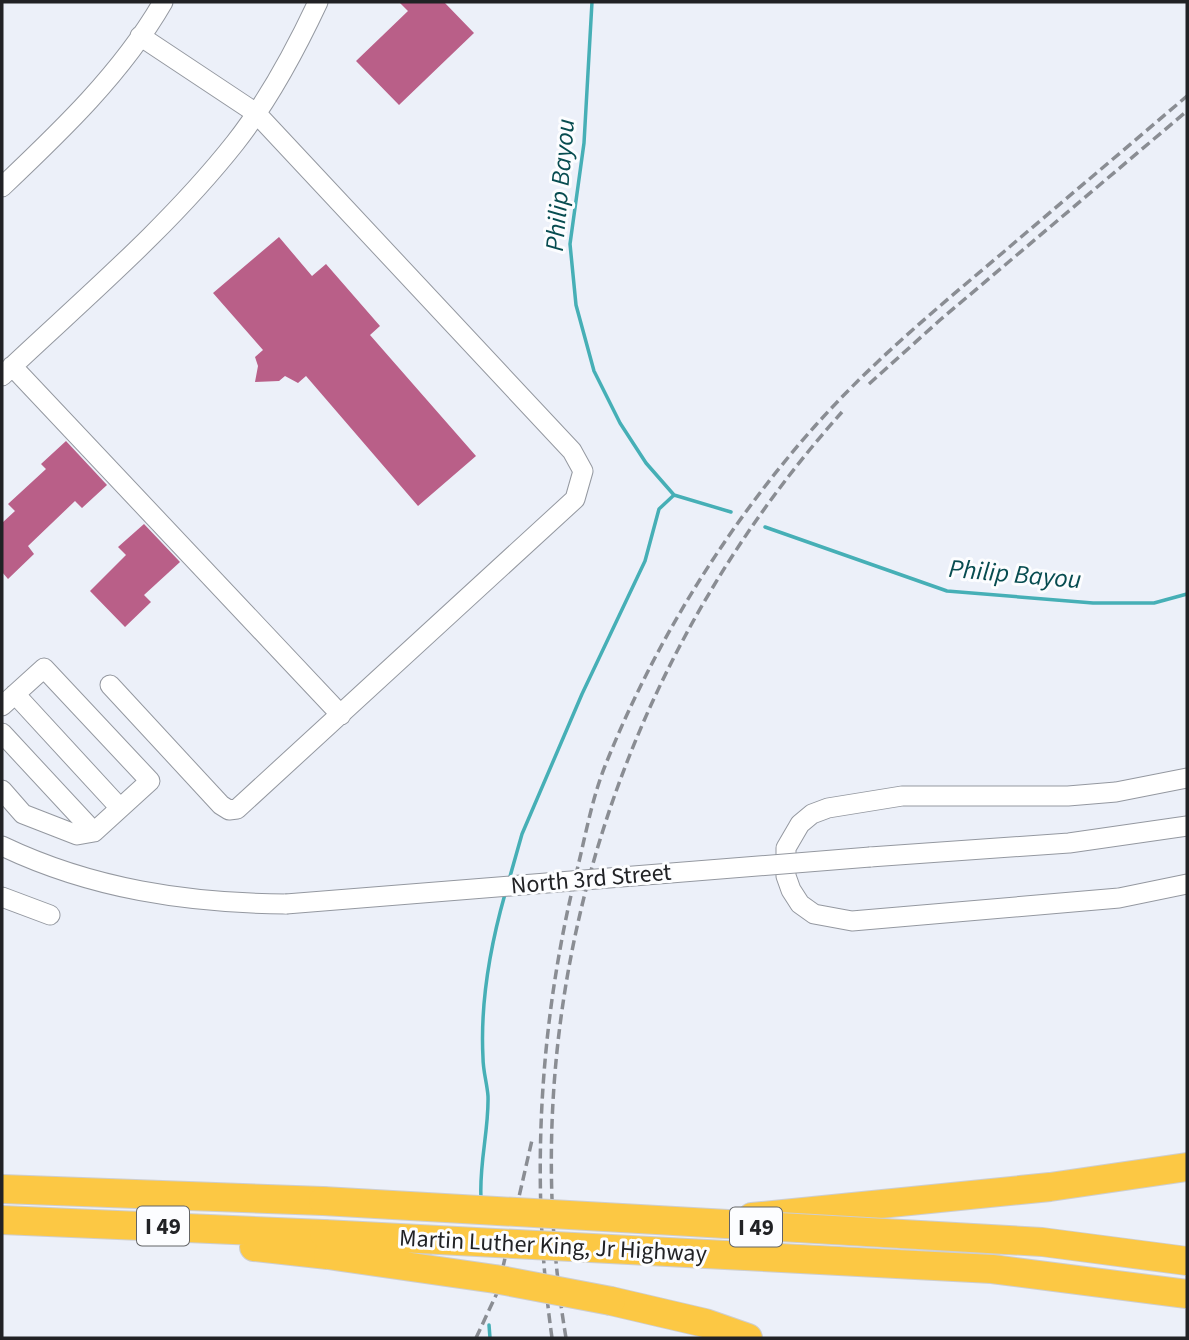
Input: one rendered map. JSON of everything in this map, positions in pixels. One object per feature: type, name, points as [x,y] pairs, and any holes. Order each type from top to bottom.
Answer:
[{"type":"highway","points":[[692,1223],[1121,1177],[1187,1167]]},
{"type":"highway","name":"Martin Luther King, Jr Highway","points":[[2,1189],[323,1201],[1042,1242],[1187,1261]]},
{"type":"highway","name":"Martin Luther King, Jr Highway","points":[[14,1221],[326,1245],[992,1269],[1187,1294]]},
{"type":"highway","points":[[326,1245],[611,1301],[705,1323],[748,1338]]},
{"type":"highway","points":[[611,1301],[700,1338]]},
{"type":"street","points":[[2,187],[83,107],[140,36],[163,2]]},
{"type":"street","points":[[318,2],[298,43],[236,142],[180,206],[7,371],[341,715]]},
{"type":"street","points":[[110,685],[229,810],[245,804],[575,499],[583,471],[572,451],[256,113],[140,36]]},
{"type":"street","points":[[2,790],[23,814],[77,835],[94,832],[150,781],[44,668],[9,700],[120,808]]},
{"type":"street","points":[[2,733],[94,832]]},
{"type":"street","points":[[1187,778],[1116,792],[1028,796],[937,794],[828,807],[800,824],[786,848],[785,860],[786,876],[800,904],[814,914],[852,921],[1119,898],[1187,884]]},
{"type":"street","name":"North 3rd Street","points":[[2,846],[62,871],[161,896],[205,902],[286,904],[1069,843],[1187,826]]},
{"type":"street","points":[[2,897],[50,915]]},
{"type":"building","points":[[399,2],[444,2],[474,33],[399,105],[356,61],[408,11]]},
{"type":"building","points":[[279,237],[312,276],[326,264],[380,326],[370,335],[476,456],[418,506],[306,376],[298,383],[285,376],[279,381],[255,382],[258,366],[255,357],[263,350],[213,293]]},
{"type":"building","points":[[66,441],[107,485],[82,508],[75,501],[28,546],[34,554],[8,579],[2,572],[2,523],[15,511],[8,504],[46,469],[41,464]]},
{"type":"building","points":[[144,524],[180,562],[144,595],[151,602],[125,627],[90,591],[126,555],[118,547]]},
{"type":"waterway","name":"Philip Bayou","points":[[592,2],[584,143],[570,244],[576,305],[594,371],[620,423],[646,463],[674,495],[731,512]]},
{"type":"waterway","points":[[509,880],[522,834],[582,694],[645,561],[659,509],[674,495]]},
{"type":"waterway","name":"Philip Bayou","points":[[765,527],[947,591],[1093,603],[1154,603],[1187,594]]},
{"type":"waterway","points":[[481,1198],[488,1109],[482,1037],[485,995],[505,894]]},
{"type":"waterway","points":[[489,1325],[490,1338]]},
{"type":"railway","points":[[552,1338],[545,1279],[540,1161],[542,1101],[554,983],[596,791],[624,720],[646,675],[695,587],[723,545],[783,464],[836,403],[928,316],[1187,96]]},
{"type":"railway","points":[[869,384],[940,320],[1187,111]]},
{"type":"railway","points":[[566,1338],[553,1213],[554,1088],[569,965],[599,844],[641,728],[696,616],[763,510],[842,412]]},
{"type":"railway","points":[[476,1338],[497,1293],[532,1140]]}]
